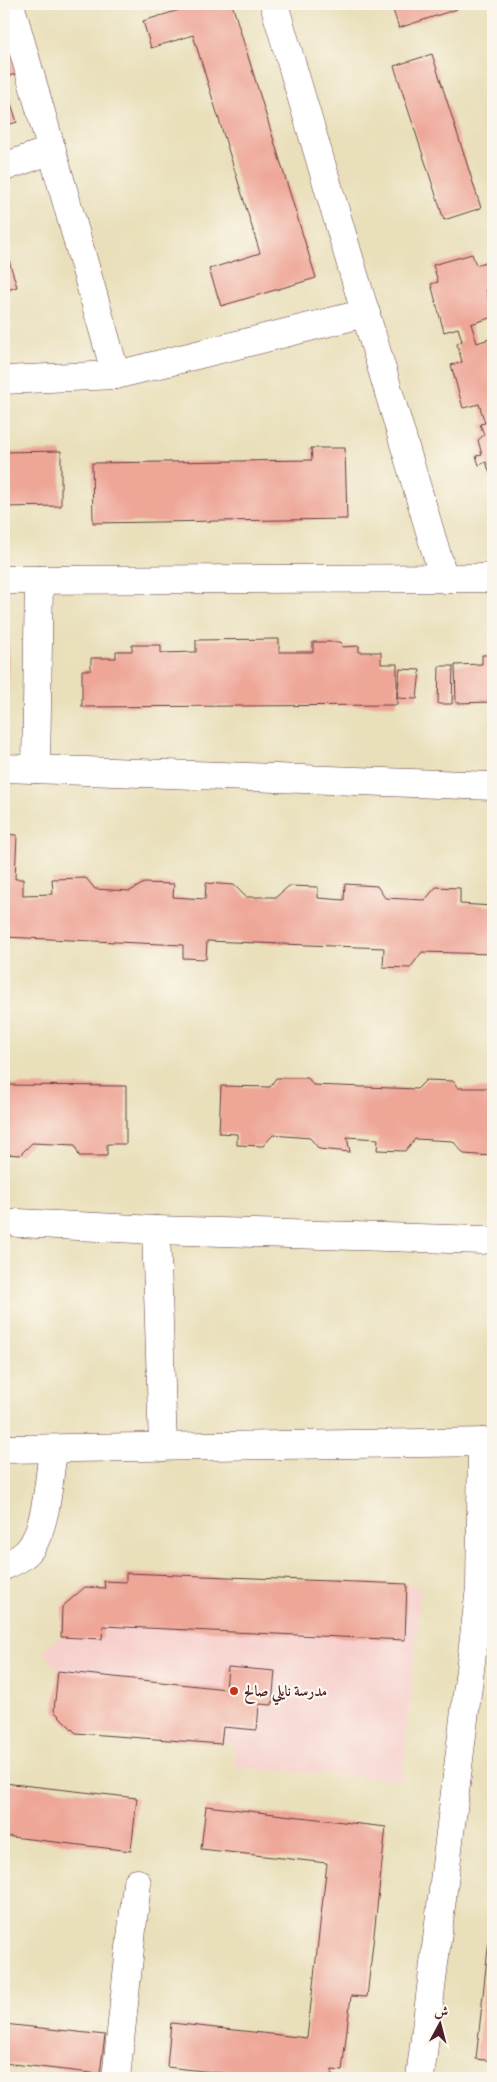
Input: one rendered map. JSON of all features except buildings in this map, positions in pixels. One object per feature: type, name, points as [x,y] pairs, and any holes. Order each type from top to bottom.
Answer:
[{"type":"street","points":[[10,4],[116,374]]},
{"type":"street","points":[[274,4],[444,579]]},
{"type":"street","points":[[4,166],[52,150]]},
{"type":"street","points":[[4,380],[116,374],[366,313]]},
{"type":"street","points":[[4,580],[493,578]]},
{"type":"street","points":[[36,769],[39,580]]},
{"type":"street","points":[[4,768],[493,786]]},
{"type":"street","points":[[18,1223],[156,1230],[482,1240]]},
{"type":"street","points":[[156,1230],[163,1447]]},
{"type":"street","points":[[4,1449],[53,1450],[488,1442],[480,1588],[420,2078]]},
{"type":"street","points":[[4,1566],[21,1558],[32,1547],[40,1528],[53,1450]]},
{"type":"street","points":[[116,2078],[137,1883]]},
{"type":"shaded area","name":"مدرسة نايلي صالح","points":[[126,1573],[407,1584],[421,1588],[402,1780],[235,1767],[234,1744],[76,1733],[54,1714],[58,1671],[43,1651],[61,1637],[62,1607],[85,1587],[105,1588],[104,1581],[126,1582]]},
{"type":"place","name":"مدرسة نايلي صالح","points":[[234,1691]]}]
